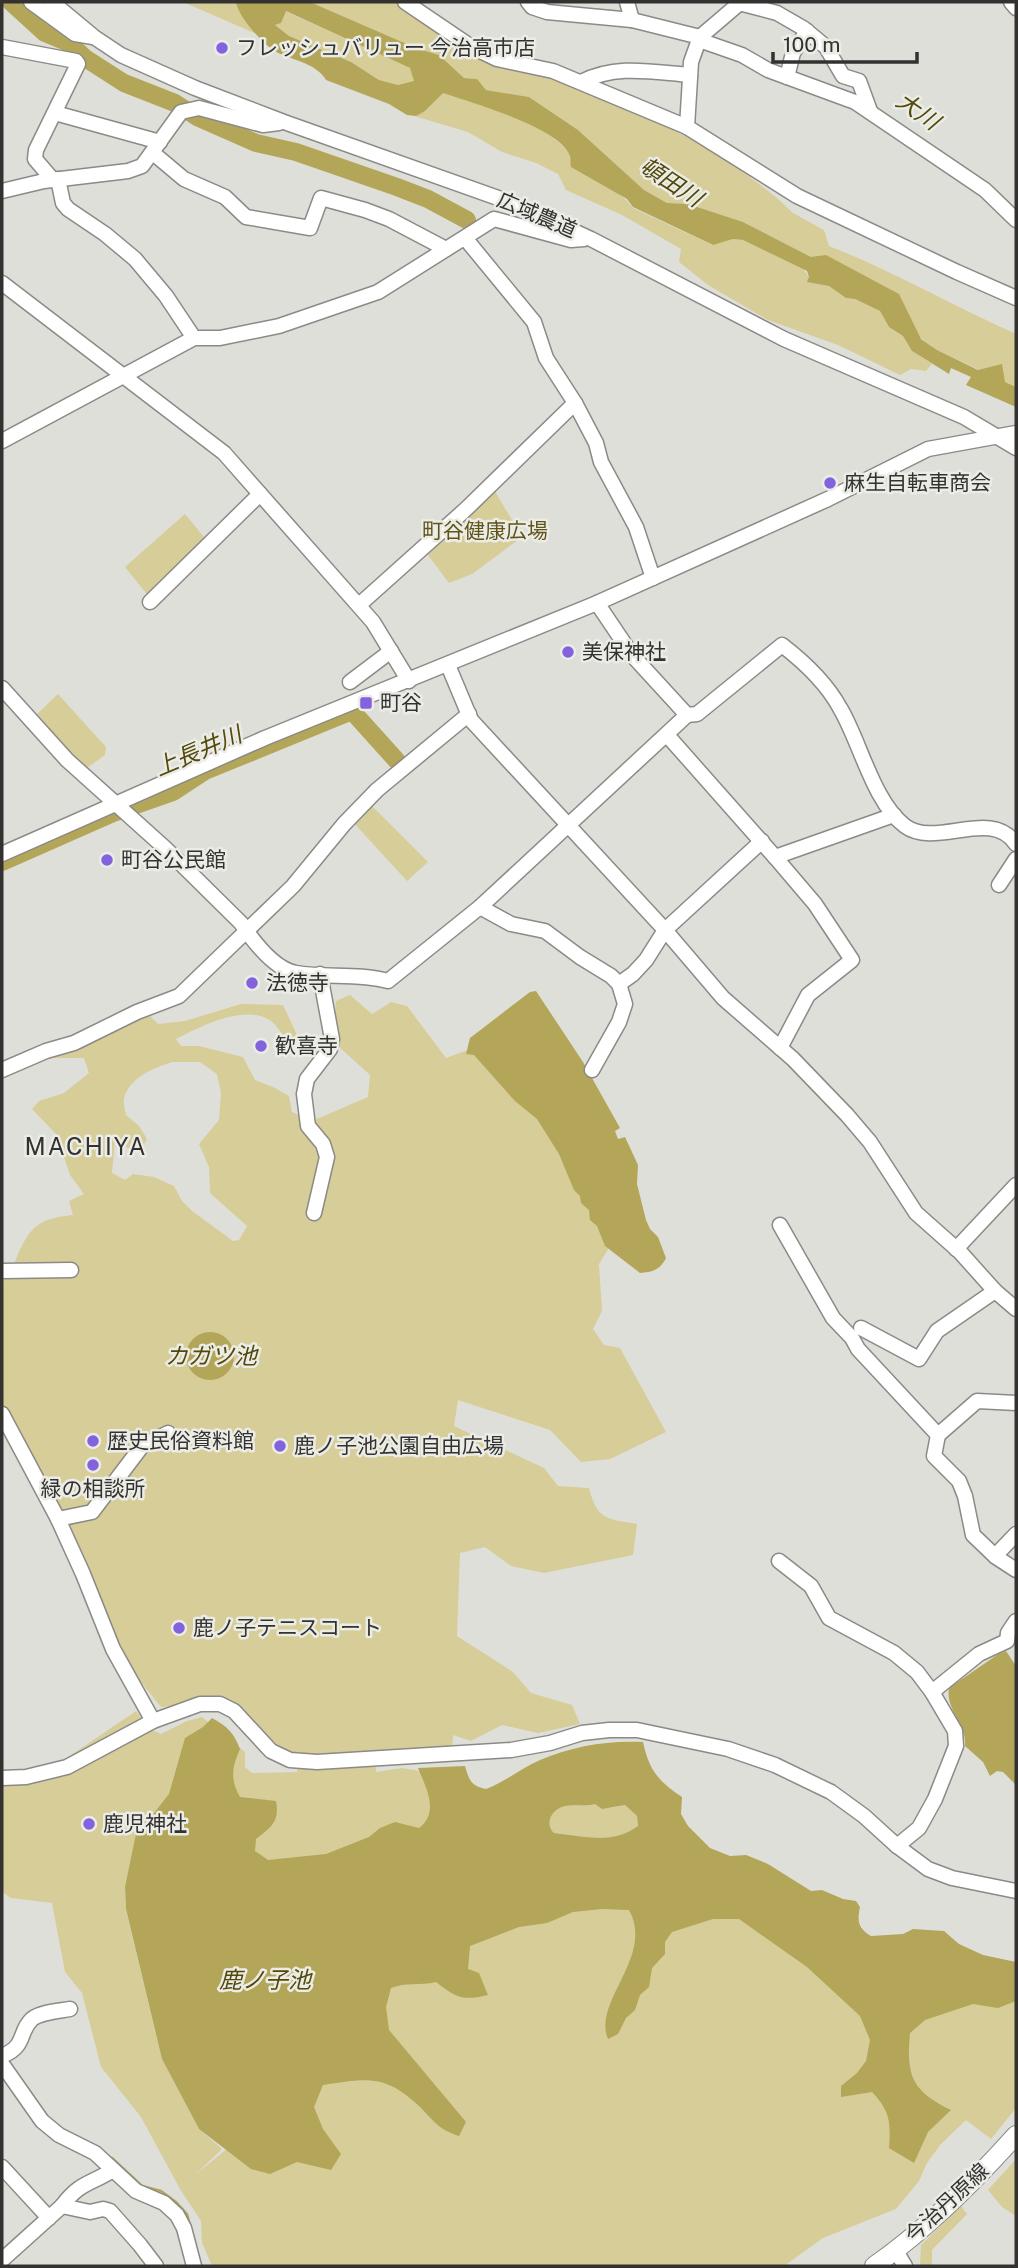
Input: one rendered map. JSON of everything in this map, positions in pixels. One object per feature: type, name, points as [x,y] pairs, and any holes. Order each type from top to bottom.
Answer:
[{"type":"main road","name":"今治丹原線","points":[[874,2266],[900,2259],[974,2183],[1016,2135]]},
{"type":"street","points":[[31,2],[75,34],[94,37]]},
{"type":"street","name":"広域農道","points":[[52,2],[94,37],[121,54],[183,83],[515,204],[591,239],[784,340],[964,417],[1016,448]]},
{"type":"street","points":[[406,2],[470,46],[497,59],[553,71],[687,127],[797,196],[1016,298]]},
{"type":"street","points":[[528,2],[532,7],[547,12],[632,20],[700,39],[742,55],[768,70],[845,97],[870,111],[985,190],[1016,220]]},
{"type":"street","points":[[627,2],[632,20]]},
{"type":"street","points":[[1011,2],[1016,8]]},
{"type":"street","points":[[687,127],[691,62],[700,39],[740,3],[777,13],[827,47],[843,76],[859,81],[870,111]]},
{"type":"street","points":[[787,77],[793,53],[807,31]]},
{"type":"street","points":[[2,47],[76,61],[78,64],[36,150],[36,159],[55,180],[63,203],[68,209],[106,234],[135,259],[166,296],[194,338]]},
{"type":"street","points":[[581,82],[597,74],[640,69],[690,75]]},
{"type":"street","points":[[2,191],[142,166],[181,111],[189,108],[199,107],[263,125],[284,122]]},
{"type":"street","points":[[55,113],[156,147],[184,179],[225,197],[246,217],[310,228],[321,198],[389,219],[446,249]]},
{"type":"street","points":[[2,440],[194,338],[220,338],[279,326],[378,292],[494,219],[571,240],[591,239]]},
{"type":"street","points":[[465,238],[534,322],[546,358],[575,403],[596,443],[601,463],[636,527],[653,578]]},
{"type":"street","points":[[2,284],[224,453],[373,622],[409,681]]},
{"type":"street","points":[[359,605],[465,510],[575,403]]},
{"type":"street","points":[[2,855],[265,738],[597,603],[828,499],[928,449],[1016,433]]},
{"type":"street","points":[[150,602],[260,494]]},
{"type":"street","points":[[597,603],[632,655],[687,715]]},
{"type":"street","points":[[2,688],[67,760],[165,848],[279,966],[295,973],[372,977],[388,981],[480,907],[687,715],[696,714],[782,645],[808,665],[840,706],[873,782],[894,815],[910,829],[929,833],[996,829],[1010,835],[1016,844]]},
{"type":"street","points":[[350,682],[391,651]]},
{"type":"street","points":[[447,665],[471,720],[665,930],[723,998],[780,1048],[847,1115],[870,1142],[916,1213],[1016,1309]]},
{"type":"street","points":[[2,1070],[46,1051],[74,1043],[179,996],[293,886],[344,824],[377,790],[468,714]]},
{"type":"street","points":[[667,735],[816,904],[852,960],[808,995],[780,1048]]},
{"type":"street","points":[[775,857],[894,815]]},
{"type":"street","points":[[619,984],[646,960],[665,930],[762,841]]},
{"type":"street","points":[[999,885],[1016,859]]},
{"type":"street","points":[[480,907],[511,924],[545,931],[580,957],[611,975],[619,984],[625,1004],[619,1022],[592,1070]]},
{"type":"street","points":[[314,1213],[327,1157],[323,1144],[308,1126],[304,1094],[307,1079],[330,1049],[332,1039],[320,974]]},
{"type":"street","points":[[956,1249],[1016,1185]]},
{"type":"street","points":[[780,1225],[833,1318],[938,1436]]},
{"type":"street","points":[[2,1271],[71,1270]]},
{"type":"street","points":[[861,1328],[919,1359],[937,1331],[995,1291]]},
{"type":"street","points":[[1016,1403],[977,1401],[938,1436],[934,1456],[959,1481],[973,1535],[995,1556],[1016,1570]]},
{"type":"street","points":[[2,1414],[58,1519],[113,1649],[153,1721]]},
{"type":"street","points":[[58,1519],[92,1512],[142,1446],[168,1433]]},
{"type":"street","points":[[995,1556],[1016,1534]]},
{"type":"street","points":[[779,1561],[811,1586],[829,1618],[894,1653],[917,1672],[955,1731],[956,1746],[935,1799],[919,1828],[897,1846]]},
{"type":"street","points":[[932,1692],[979,1654],[1007,1641],[1008,1633],[1016,1620]]},
{"type":"street","points":[[2,1778],[26,1777],[67,1767],[153,1721],[200,1704],[220,1704],[234,1712],[271,1751],[290,1760],[317,1762],[511,1750],[550,1743],[582,1733],[638,1731],[728,1749],[775,1765],[831,1792],[928,1869],[952,1878],[1016,1891]]},
{"type":"street","points":[[2,2056],[12,2052],[22,2041],[31,2020],[39,2015],[70,2009]]},
{"type":"street","points":[[2,2064],[42,2121],[59,2135],[95,2153],[136,2191],[164,2203],[177,2215],[184,2228],[188,2265]]},
{"type":"street","points":[[2,2167],[49,2218]]},
{"type":"street","points":[[2,2260],[62,2206],[75,2190],[113,2170]]},
{"type":"street","points":[[62,2206],[90,2212],[103,2209],[110,2211],[156,2266]]},
{"type":"green space","points":[[183,2],[237,2],[248,24],[259,35]]},
{"type":"green space","points":[[310,2],[396,2],[450,41],[550,74],[651,119],[720,154],[793,213],[824,230],[829,246],[1016,334],[1016,387],[937,350],[811,257],[743,222],[688,204],[667,203],[644,190],[578,130],[529,97],[486,90],[477,79],[464,78],[439,55],[416,48]]},
{"type":"green space","points":[[285,11],[410,68],[415,81],[398,85],[379,80],[351,62],[289,36],[275,25],[281,23]]},
{"type":"green space","points":[[443,92],[504,112],[539,128],[633,208],[712,245],[733,239],[743,240],[803,269],[809,277],[808,282],[830,286],[846,298],[855,299],[880,311],[889,327],[903,336],[912,351],[932,364],[926,371],[911,369],[900,375],[838,345],[768,320],[708,285],[679,262],[681,249],[622,215],[566,190],[558,174],[536,163],[502,152],[468,132],[414,116],[425,111]]},
{"type":"green space","name":"町谷健康広場","points":[[493,488],[522,537],[472,574],[449,583],[425,551]]},
{"type":"green space","points":[[185,514],[208,542],[150,598],[125,567]]},
{"type":"green space","points":[[58,694],[106,747],[105,755],[84,770],[33,718]]},
{"type":"green space","points":[[370,804],[428,862],[407,881],[352,821]]},
{"type":"green space","points":[[350,995],[372,1014],[391,1002],[407,1006],[446,1058],[484,1044],[548,1114],[615,1238],[599,1264],[602,1311],[593,1329],[604,1345],[620,1348],[666,1432],[610,1459],[581,1462],[550,1430],[458,1400],[454,1426],[544,1468],[558,1486],[589,1488],[596,1506],[605,1516],[637,1524],[633,1555],[544,1573],[511,1566],[485,1547],[460,1553],[457,1636],[513,1672],[531,1693],[572,1705],[580,1724],[538,1733],[502,1725],[471,1741],[453,1735],[452,1750],[376,1753],[376,1772],[402,1768],[438,1774],[449,1806],[409,1843],[125,1887],[126,1910],[162,2059],[199,2129],[222,2149],[195,2175],[234,2143],[300,2108],[366,2002],[458,1935],[563,1903],[750,1908],[877,2016],[902,2083],[899,2035],[913,2015],[1016,1992],[1016,2108],[991,2139],[966,2120],[941,2144],[927,2163],[919,2181],[896,2209],[823,2238],[784,2266],[212,2266],[202,2243],[201,2221],[180,2189],[141,2117],[101,2067],[82,1993],[65,1972],[52,1903],[11,1898],[2,1892],[2,1770],[39,1772],[55,1766],[136,1711],[148,1728],[161,1734],[202,1717],[245,1752],[245,1767],[252,1773],[297,1772],[297,1753],[284,1751],[235,1707],[217,1701],[161,1707],[124,1661],[2,1403],[2,1282],[10,1274],[34,1228],[49,1220],[73,1215],[69,1201],[84,1194],[70,1175],[56,1134],[32,1109],[39,1101],[64,1093],[89,1073],[84,1058],[52,1058],[52,1048],[138,1014],[150,1016],[158,1024],[185,1021],[241,1004],[283,1005],[298,1037],[291,1048],[271,1021],[249,1014],[224,1018],[176,1039],[181,1046],[199,1046],[243,1057],[255,1080],[289,1096],[292,1112],[312,1121],[368,1097],[370,1075],[337,1045],[334,1021],[336,1001]],"holes":[[[172,1062],[200,1062],[217,1074],[221,1093],[219,1120],[199,1144],[209,1167],[210,1193],[247,1226],[239,1240],[233,1241],[192,1211],[182,1201],[174,1186],[154,1177],[133,1174],[125,1180],[112,1173],[115,1140],[128,1148],[141,1150],[147,1139],[139,1126],[126,1115],[124,1098],[132,1084],[150,1070]]]},
{"type":"green space","points":[[595,1804],[610,1808],[625,1805],[637,1816],[638,1826],[618,1836],[598,1838],[554,1833],[551,1829],[551,1817],[556,1810],[569,1805]]},
{"type":"green space","points":[[1016,2159],[1016,2216],[1002,2207],[988,2190]]},
{"type":"green space","points":[[961,2206],[967,2214],[932,2250],[934,2266],[920,2266],[921,2245]]},
{"type":"water","points":[[236,2],[310,2],[416,48],[439,55],[464,78],[477,79],[486,90],[529,97],[578,130],[644,190],[667,203],[688,204],[743,222],[811,257],[826,255],[899,294],[921,339],[937,350],[978,370],[1002,364],[1005,382],[1016,387],[1016,407],[966,385],[971,377],[951,368],[949,374],[912,351],[903,336],[889,327],[880,311],[855,299],[846,298],[829,286],[807,282],[807,271],[743,240],[733,239],[713,245],[633,207],[627,199],[571,167],[570,156],[563,146],[533,126],[443,93],[425,111],[416,116],[407,115],[389,104],[326,80],[309,65],[273,50],[251,28]],"holes":[[[286,11],[410,68],[414,81],[398,85],[379,80],[351,62],[289,36],[275,25],[281,23]]]},
{"type":"water","points":[[536,991],[583,1062],[620,1128],[615,1131],[618,1139],[625,1137],[638,1165],[637,1184],[646,1220],[658,1237],[666,1258],[656,1270],[640,1273],[605,1246],[597,1226],[590,1220],[589,1210],[581,1203],[559,1154],[537,1119],[515,1101],[474,1055],[466,1054],[470,1038],[530,992]]},
{"type":"water","name":"カガツ池","points":[[210,1332],[227,1339],[234,1356],[227,1373],[210,1380],[193,1373],[186,1356],[193,1339]]},
{"type":"water","points":[[1006,1651],[1016,1666],[1016,1785],[1003,1772],[997,1771],[990,1776],[983,1762],[965,1746],[963,1731],[949,1696],[949,1688]]},
{"type":"water","name":"鹿ノ子池","points":[[212,1718],[226,1727],[235,1739],[240,1749],[233,1779],[240,1797],[276,1801],[275,1819],[256,1839],[255,1851],[268,1860],[326,1854],[369,1837],[380,1828],[395,1822],[419,1828],[429,1815],[430,1807],[418,1768],[465,1766],[471,1782],[486,1789],[533,1763],[565,1751],[604,1743],[643,1742],[648,1760],[656,1774],[682,1797],[681,1814],[688,1826],[710,1848],[730,1856],[746,1855],[768,1864],[811,1891],[822,1890],[856,1901],[860,1907],[860,1924],[871,1936],[903,1934],[913,1929],[944,1931],[959,1944],[983,1955],[1016,1962],[1016,2001],[998,2008],[973,2004],[925,2020],[910,2033],[909,2060],[914,2080],[928,2096],[951,2110],[928,2132],[914,2163],[889,2148],[888,2117],[883,2105],[872,2092],[841,2097],[841,2086],[857,2073],[866,2061],[870,2040],[860,2016],[807,1967],[739,1919],[713,1919],[672,1932],[665,1942],[665,1954],[652,1968],[649,1987],[640,1995],[635,2010],[626,2018],[618,2034],[608,2039],[605,2025],[608,2010],[630,1961],[635,1927],[629,1910],[573,1912],[547,1923],[519,1927],[470,1946],[468,1969],[479,1973],[488,1995],[460,1997],[436,1982],[391,1988],[386,2007],[389,2030],[466,2122],[459,2136],[441,2128],[408,2096],[386,2084],[364,2080],[323,2085],[314,2107],[323,2129],[341,2154],[331,2170],[297,2162],[270,2174],[251,2169],[199,2129],[162,2059],[126,1909],[125,1887],[137,1829],[151,1817],[169,1794],[185,1738]],"holes":[[[595,1804],[602,1809],[625,1805],[637,1816],[638,1826],[618,1836],[598,1838],[554,1833],[551,1829],[551,1817],[560,1808]]]},
{"type":"waterway","points":[[11,2],[45,33],[69,43],[85,58],[124,83],[175,103],[197,117],[256,143],[296,152],[397,187],[428,199],[467,220]]},
{"type":"waterway","name":"上長井川","points":[[2,862],[113,813],[173,792],[205,771],[352,711],[397,761]]},
{"type":"waterway","points":[[108,2158],[112,2158],[142,2186],[161,2191],[176,2202],[187,2214],[193,2236]]},
{"type":"place","name":"フレッシュバリュー 今治高市店","points":[[222,48]]},
{"type":"place","name":"麻生自転車商会","points":[[830,483]]},
{"type":"place","name":"美保神社","points":[[568,652]]},
{"type":"place","name":"町谷","points":[[366,703]]},
{"type":"place","name":"町谷公民館","points":[[107,860]]},
{"type":"place","name":"法徳寺","points":[[252,983]]},
{"type":"place","name":"歓喜寺","points":[[261,1046]]},
{"type":"place","name":"歴史民俗資料館","points":[[93,1441]]},
{"type":"place","name":"鹿ノ子池公園自由広場","points":[[280,1446]]},
{"type":"place","name":"緑の相談所","points":[[93,1465]]},
{"type":"place","name":"鹿ノ子テニスコート","points":[[179,1628]]},
{"type":"place","name":"鹿児神社","points":[[89,1824]]},
{"type":"district","name":"MACHIYA","points":[[86,1147]]},
{"type":"water label","name":"大川","points":[[918,111]]},
{"type":"water label","name":"頓田川","points":[[671,182]]}]
